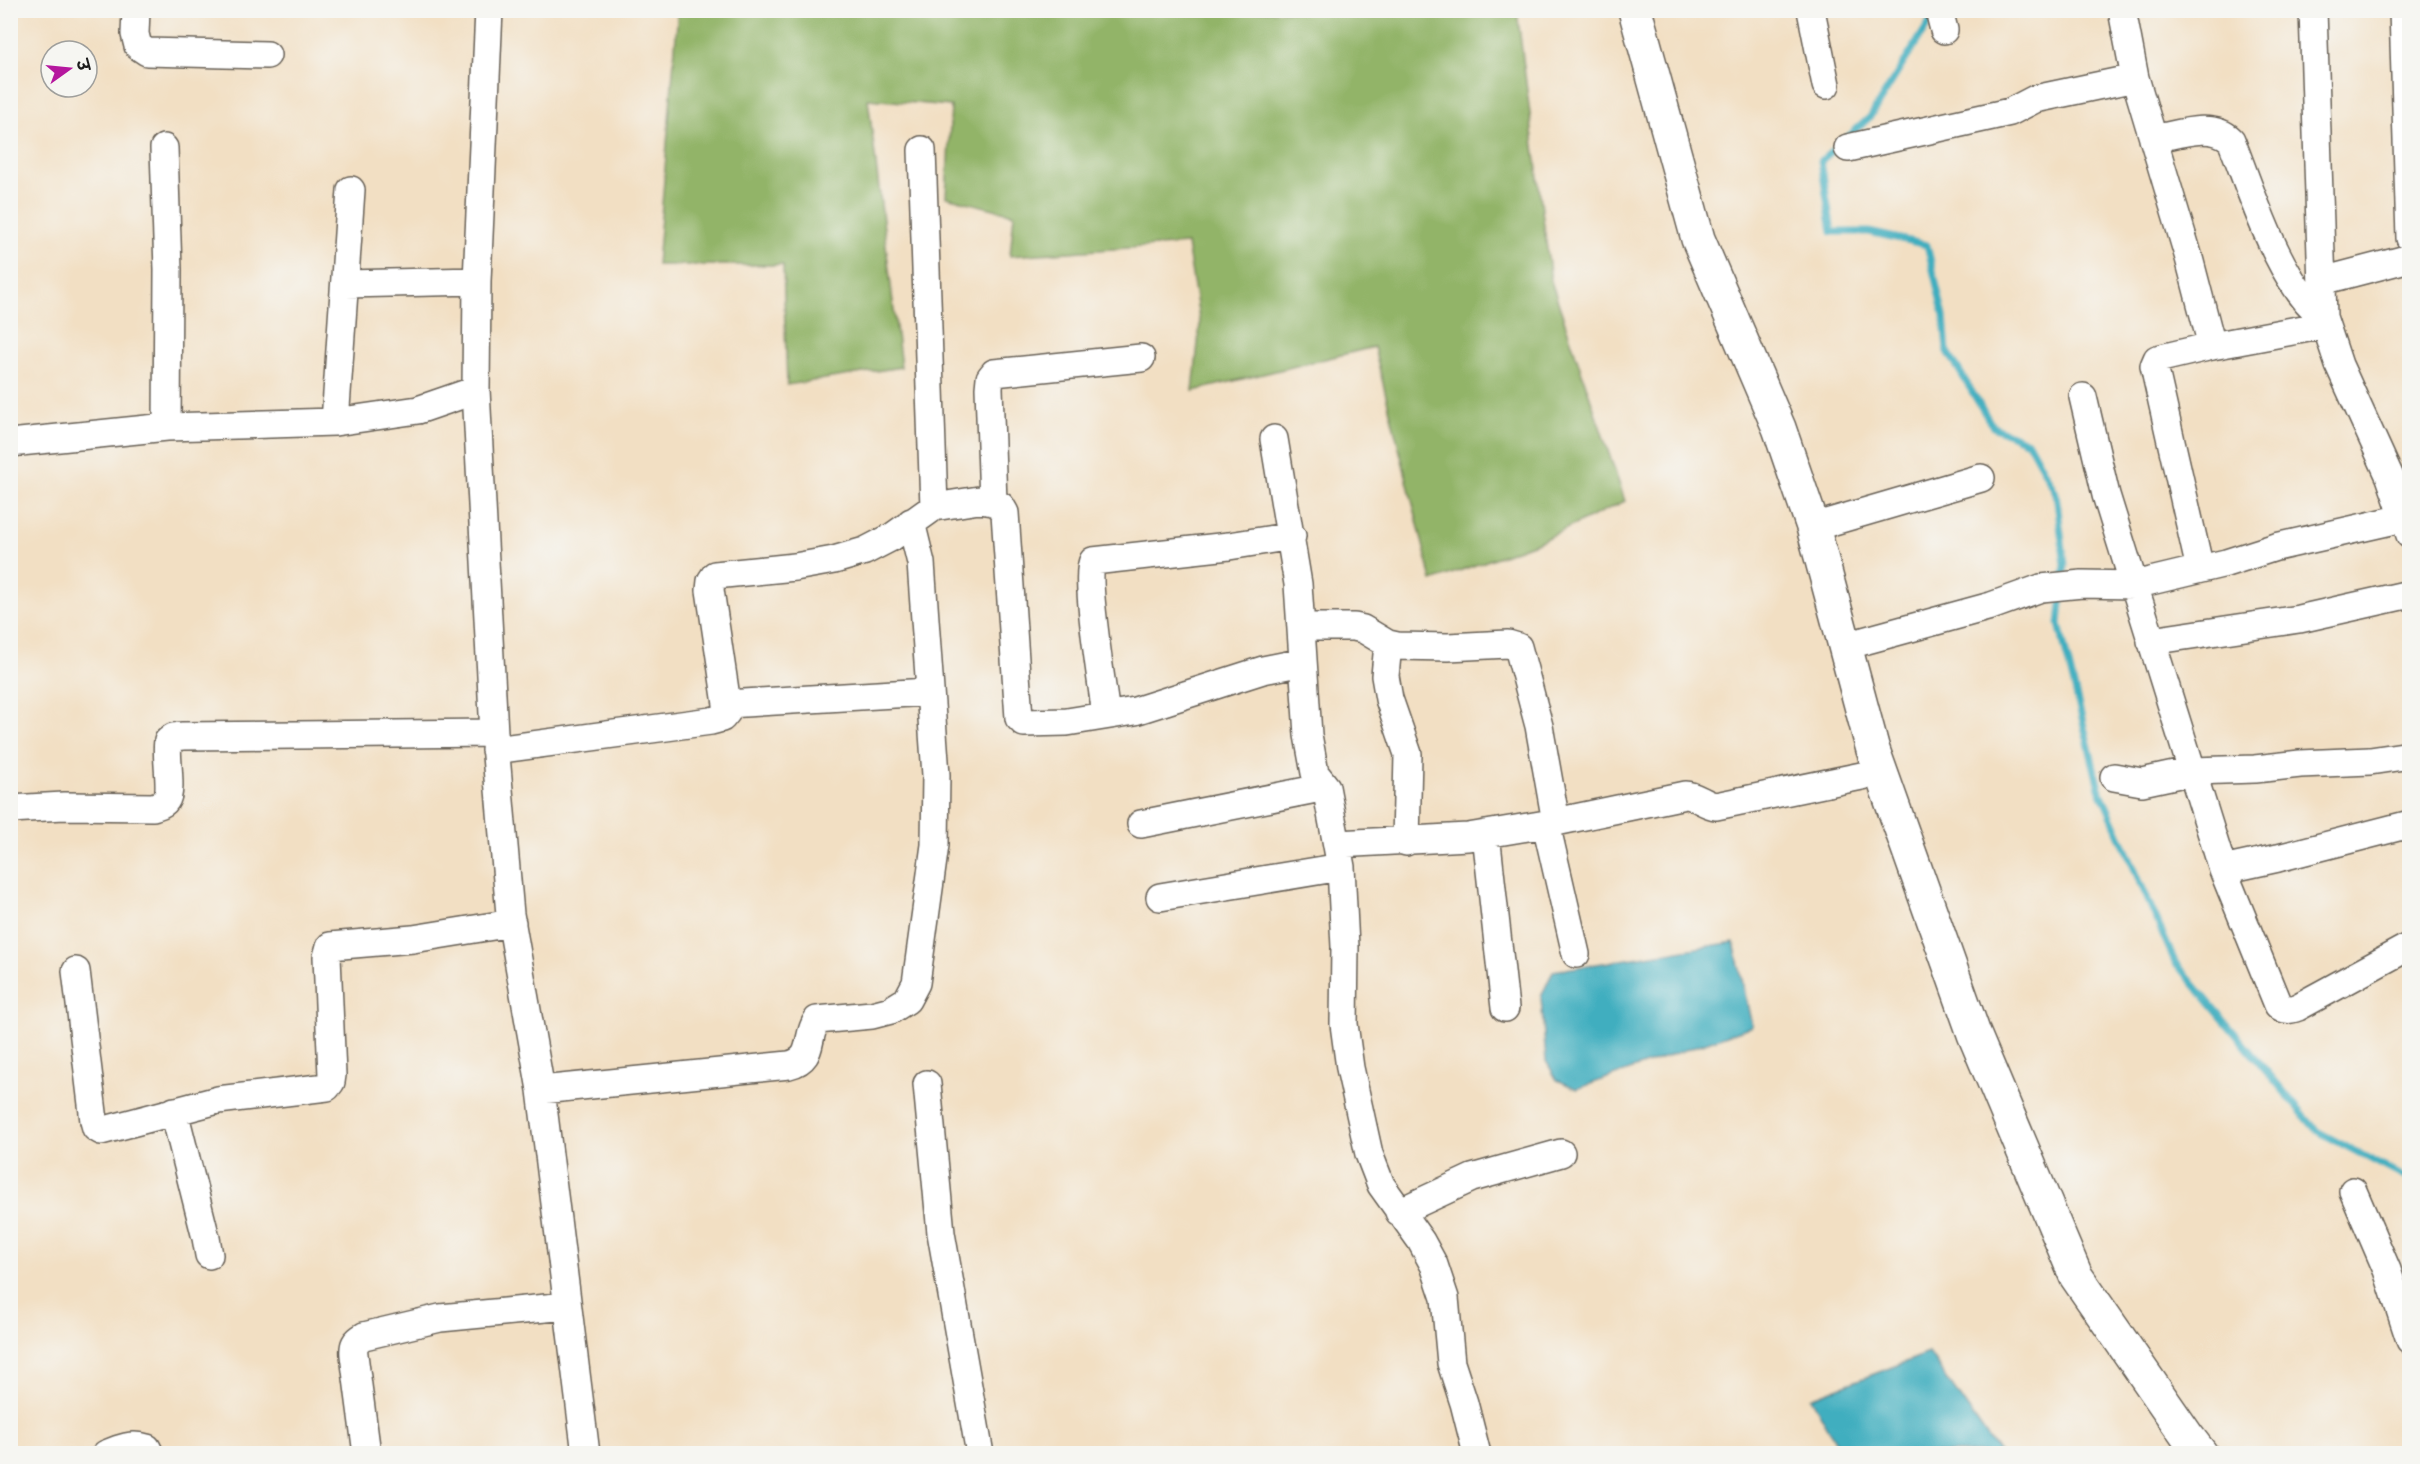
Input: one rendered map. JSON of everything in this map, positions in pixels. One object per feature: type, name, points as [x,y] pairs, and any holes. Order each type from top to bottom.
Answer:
[{"type":"street","points":[[136,10],[135,34],[138,46],[147,52],[267,54]]},
{"type":"street","points":[[489,10],[477,281],[476,390],[495,742],[512,923],[541,1090],[586,1454]]},
{"type":"street","points":[[1635,10],[1698,239],[1779,428],[1813,527],[1873,750],[1974,1034],[2076,1276],[2201,1454]]},
{"type":"street","points":[[1811,10],[1826,85]]},
{"type":"street","points":[[2121,10],[2135,78],[2189,258],[2212,346]]},
{"type":"street","points":[[1845,646],[1991,606],[2041,588],[2082,584],[2134,585],[2276,547],[2407,526],[2400,475],[2339,365],[2324,321],[2313,10]]},
{"type":"street","points":[[2403,10],[2409,237]]},
{"type":"street","points":[[1848,148],[2010,112],[2036,99],[2135,78]]},
{"type":"street","points":[[2153,139],[2214,130],[2224,133],[2231,140],[2265,229],[2295,285],[2310,307],[2324,321]]},
{"type":"street","points":[[164,148],[168,270],[167,427]]},
{"type":"street","points":[[922,150],[934,507]]},
{"type":"street","points":[[335,422],[351,190]]},
{"type":"street","points":[[2322,281],[2409,258]]},
{"type":"street","points":[[346,284],[477,281]]},
{"type":"street","points":[[2200,569],[2154,366],[2157,359],[2324,321]]},
{"type":"street","points":[[993,502],[988,388],[990,378],[994,373],[1141,358]]},
{"type":"street","points":[[10,443],[167,427],[335,422],[418,410],[476,390]]},
{"type":"street","points":[[2083,397],[2106,495],[2223,870],[2278,1005],[2283,1010],[2298,1007],[2409,946]]},
{"type":"street","points":[[1274,439],[1292,536],[1302,627],[1308,735],[1315,773],[1326,787],[1339,856],[1345,947],[1344,1024],[1350,1068],[1369,1154],[1381,1185],[1421,1241],[1434,1265],[1445,1298],[1451,1363],[1477,1454]]},
{"type":"street","points":[[1813,527],[1981,478]]},
{"type":"street","points":[[10,809],[64,806],[153,807],[162,804],[168,799],[166,751],[168,741],[174,737],[495,742],[711,721],[722,718],[727,712],[727,704],[710,590],[711,581],[715,575],[795,567],[834,560],[865,551],[892,537],[934,507],[979,500],[993,502],[1001,506],[1005,513],[1019,717],[1024,723],[1033,724],[1106,715],[1145,708],[1263,670],[1303,663]]},
{"type":"street","points":[[541,1090],[798,1063],[804,1058],[811,1028],[817,1020],[872,1015],[891,1010],[907,1000],[916,983],[935,845],[936,776],[928,692],[921,563],[911,522]]},
{"type":"street","points":[[1106,715],[1094,631],[1090,571],[1093,561],[1196,550],[1292,536]]},
{"type":"street","points":[[2151,641],[2299,619],[2409,594]]},
{"type":"street","points":[[1302,627],[1354,627],[1371,633],[1388,644],[1448,647],[1508,644],[1518,647],[1539,726],[1551,823],[1576,954]]},
{"type":"street","points":[[1388,644],[1384,676],[1389,699],[1408,754],[1406,842]]},
{"type":"street","points":[[727,704],[928,692]]},
{"type":"street","points":[[2114,777],[2142,782],[2193,771],[2255,770],[2300,764],[2370,761],[2409,755]]},
{"type":"street","points":[[1160,897],[1406,842],[1486,834],[1685,795],[1692,795],[1707,805],[1716,806],[1881,772]]},
{"type":"street","points":[[1141,824],[1326,787]]},
{"type":"street","points":[[2223,870],[2409,824]]},
{"type":"street","points":[[1486,834],[1505,1008]]},
{"type":"street","points":[[76,971],[96,1128],[101,1131],[218,1100],[327,1087],[331,1082],[332,1074],[327,957],[330,946],[413,939],[512,923]]},
{"type":"street","points":[[927,1083],[942,1233],[980,1454]]},
{"type":"street","points":[[174,1111],[209,1255]]},
{"type":"street","points":[[1399,1212],[1472,1178],[1561,1153]]},
{"type":"street","points":[[2353,1191],[2387,1270],[2409,1340]]},
{"type":"street","points":[[367,1454],[354,1355],[357,1340],[440,1318],[567,1306]]},
{"type":"street","points":[[106,1454],[123,1447],[137,1445],[147,1448],[150,1454]]},
{"type":"green space","points":[[678,11],[1517,11],[1551,281],[1625,501],[1538,542],[1432,581],[1374,347],[1193,391],[1200,324],[1187,244],[1010,256],[1014,214],[946,197],[951,106],[868,99],[901,367],[787,385],[783,265],[657,265]]},
{"type":"water","points":[[1734,942],[1752,1026],[1577,1089],[1557,1080],[1546,1061],[1541,997],[1553,971]]},
{"type":"water","points":[[1929,1353],[1999,1453],[1842,1453],[1811,1398]]},
{"type":"waterway","points":[[1929,16],[1930,21],[1870,117],[1821,161],[1832,232],[1869,232],[1927,245],[1944,316],[1947,350],[1993,427],[2028,442],[2056,493],[2065,565],[2063,579]]},
{"type":"waterway","points":[[2062,593],[2059,624],[2099,788],[2175,962],[2317,1131],[2410,1180]]}]
